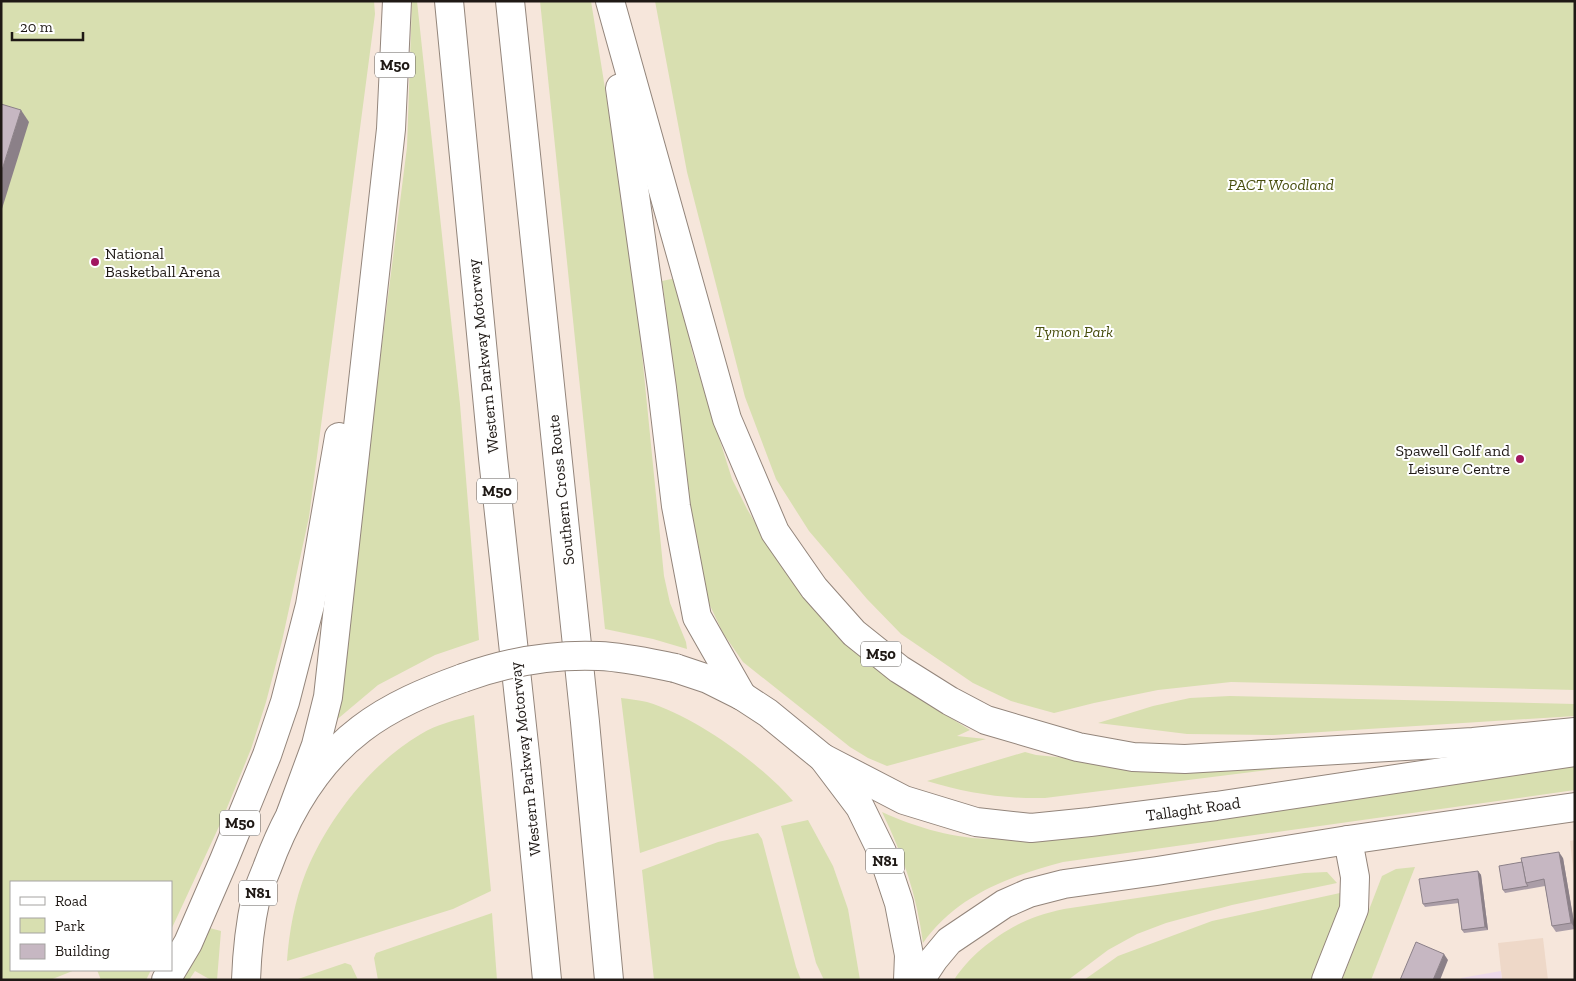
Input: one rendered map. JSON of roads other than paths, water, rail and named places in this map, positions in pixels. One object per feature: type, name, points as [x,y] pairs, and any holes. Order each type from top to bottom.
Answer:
[{"type":"main road","name":"M50","points":[[291,813],[316,746],[328,696],[392,129],[397,1]]},
{"type":"main road","name":"Western Parkway Motorway","points":[[449,1],[493,458],[547,980]]},
{"type":"main road","name":"Southern Cross Route","points":[[510,1],[585,722],[609,980]]},
{"type":"main road","name":"M50","points":[[609,1],[676,506],[697,617],[742,696]]},
{"type":"main road","name":"M50","points":[[609,1],[727,419],[774,532],[814,588],[854,633],[899,668],[950,701],[986,720],[1078,747],[1132,757],[1194,759],[1473,742],[1575,732]]},
{"type":"main road","name":"M50","points":[[172,970],[188,943],[224,860],[267,755],[284,702],[310,605],[340,432],[370,321]]},
{"type":"main road","name":"N81","points":[[246,980],[248,944],[257,896],[273,850],[291,813],[318,773],[347,742],[362,728],[426,691],[491,668],[519,661],[568,656],[632,659],[675,668],[708,679],[742,696],[768,713],[823,758],[860,807],[882,852],[900,903],[909,955],[908,980]]},
{"type":"main road","name":"Tallaght Road","points":[[823,758],[904,800],[976,822],[1031,828],[1216,806],[1575,752]]},
{"type":"main road","points":[[920,980],[949,941],[1004,904],[1029,894],[1064,884],[1575,807]]},
{"type":"main road","points":[[1326,980],[1354,909],[1354,877],[1348,840]]},
{"type":"place","name":"National Basketball Arena","points":[[95,262]]},
{"type":"place","name":"Spawell Golf and Leisure Centre","points":[[1520,459]]},
{"type":"park label","name":"PACT Woodland","points":[[1281,184]]},
{"type":"park label","name":"Tymon Park","points":[[1074,331]]}]
